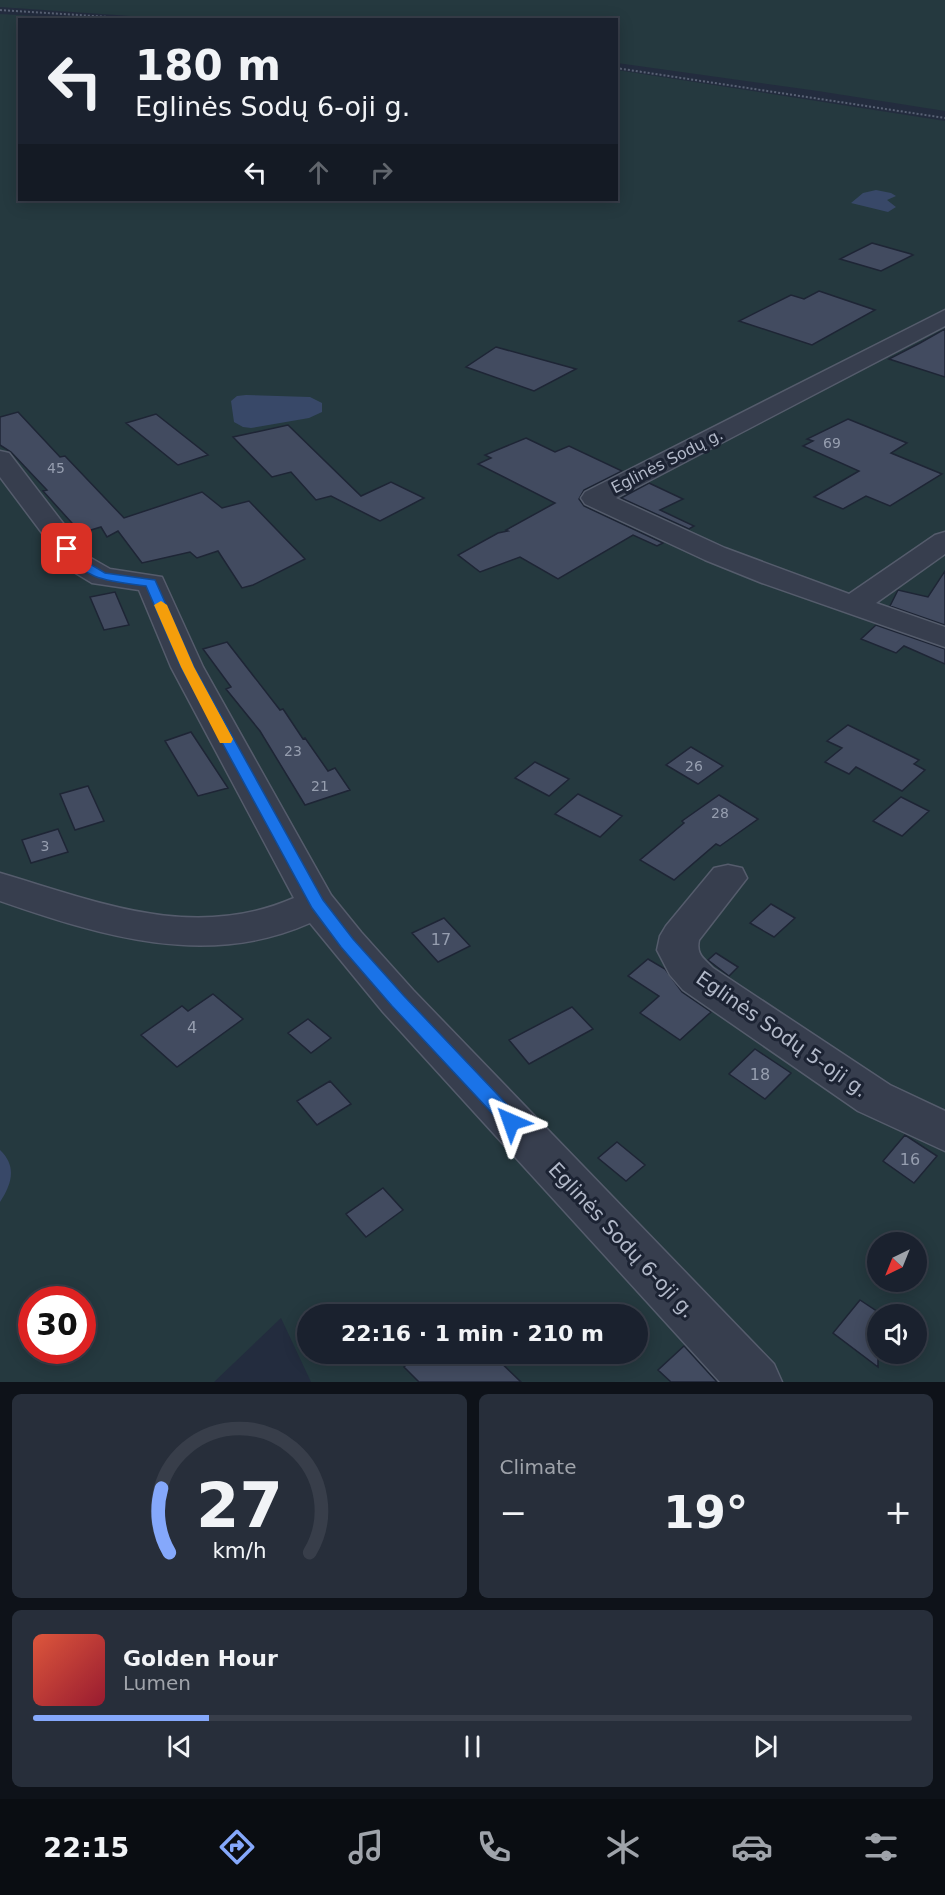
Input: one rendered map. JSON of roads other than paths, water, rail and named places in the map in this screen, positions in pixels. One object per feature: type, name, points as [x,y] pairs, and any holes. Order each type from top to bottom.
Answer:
[{"type":"street","name":"Eglinės Sodų g.","points":[[945,317],[595,498],[734,562],[945,638]]},
{"type":"street","name":"Eglinės Sodų 6-oji g.","points":[[0,459],[79,563],[102,577],[151,583],[187,667],[317,904],[347,943],[398,1001],[755,1382]]},
{"type":"street","points":[[854,604],[945,541]]},
{"type":"street","name":"Eglinės Sodų 5-oji g.","points":[[728,878],[680,936],[677,950],[684,964],[698,979],[874,1098],[945,1132]]},
{"type":"street","points":[[0,887],[55,905],[139,927],[189,933],[237,930],[267,924],[317,904]]},
{"type":"water","points":[[876,190],[896,196],[887,200],[896,207],[888,212],[851,203],[863,193]]},
{"type":"water","points":[[237,396],[310,397],[322,403],[322,412],[309,418],[251,428],[243,427],[234,422],[231,401]]},
{"type":"water","points":[[0,1150],[9,1162],[11,1175],[0,1202]]},
{"type":"railway","points":[[0,10],[125,18]]},
{"type":"railway","points":[[618,68],[945,118]]}]
